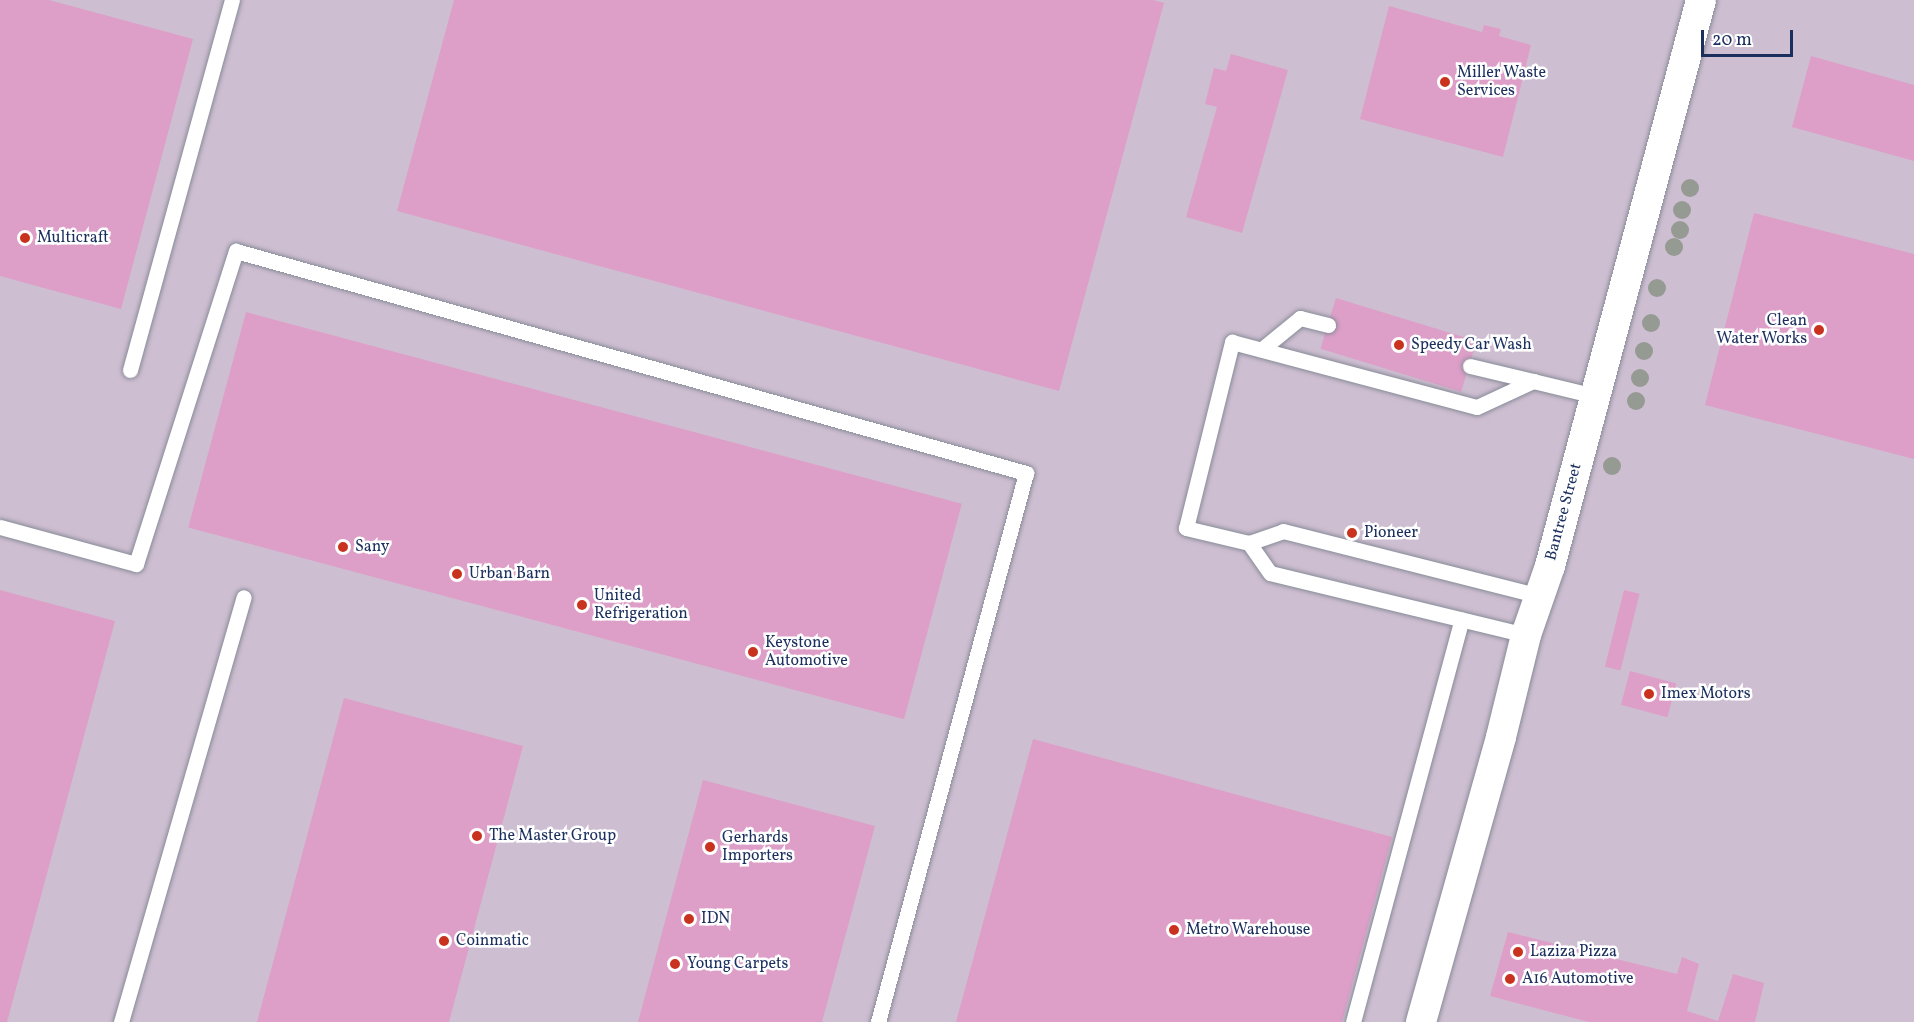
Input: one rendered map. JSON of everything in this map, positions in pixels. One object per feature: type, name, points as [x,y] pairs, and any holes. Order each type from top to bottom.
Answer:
[{"type":"street","name":"Bantree Street","points":[[1421,1022],[1501,737],[1526,635],[1550,566],[1701,0]]},
{"type":"lane","points":[[130,370],[232,0]]},
{"type":"lane","points":[[0,527],[136,564],[236,251],[1026,473],[878,1022]]},
{"type":"lane","points":[[1262,349],[1300,318],[1328,325]]},
{"type":"lane","points":[[1533,381],[1477,407],[1232,342],[1186,528],[1249,543],[1282,531],[1539,596]]},
{"type":"lane","points":[[1470,366],[1595,396]]},
{"type":"lane","points":[[1249,543],[1270,573],[1526,635]]},
{"type":"lane","points":[[121,1022],[244,597]]},
{"type":"lane","points":[[1353,1022],[1462,620]]},
{"type":"shaded area","points":[[0,0],[1914,0],[1914,1022],[0,1022]]},
{"type":"building","points":[[0,0],[49,0],[193,39],[121,309],[0,276]]},
{"type":"building","points":[[454,0],[1153,0],[1164,3],[1059,391],[397,211]]},
{"type":"building","name":"Miller Waste Services","points":[[1389,6],[1482,32],[1484,25],[1501,29],[1499,36],[1531,45],[1503,157],[1360,119]]},
{"type":"building","points":[[1231,54],[1288,70],[1242,233],[1186,217],[1217,107],[1205,104],[1214,68],[1226,71]]},
{"type":"building","points":[[1811,56],[1914,85],[1914,161],[1792,127]]},
{"type":"building","name":"Clean Water Works","points":[[1754,213],[1914,254],[1914,459],[1705,405]]},
{"type":"building","name":"Speedy Car Wash","points":[[1336,298],[1477,341],[1461,392],[1321,349]]},
{"type":"building","points":[[246,312],[962,504],[904,719],[188,527]]},
{"type":"building","points":[[0,590],[115,621],[7,1022],[0,1022]]},
{"type":"building","points":[[1624,590],[1640,594],[1620,671],[1605,667]]},
{"type":"building","name":"Imex Motors","points":[[1630,671],[1676,683],[1667,717],[1621,705]]},
{"type":"building","points":[[344,698],[523,746],[449,1022],[257,1022]]},
{"type":"building","name":"Metro Warehouse","points":[[1033,739],[1392,837],[1342,1022],[956,1022]]},
{"type":"building","points":[[703,780],[875,826],[822,1022],[638,1022]]},
{"type":"building","points":[[1508,932],[1677,974],[1682,957],[1699,964],[1687,1011],[1718,1021],[1733,974],[1764,983],[1755,1022],[1589,1022],[1490,996]]},
{"type":"place","name":"Miller Waste Services","points":[[1445,82]]},
{"type":"place","name":"Multicraft","points":[[25,238]]},
{"type":"place","name":"Clean Water Works","points":[[1819,330]]},
{"type":"place","name":"Speedy Car Wash","points":[[1399,345]]},
{"type":"place","name":"Pioneer","points":[[1352,533]]},
{"type":"place","name":"Sany","points":[[343,547]]},
{"type":"place","name":"Urban Barn","points":[[457,574]]},
{"type":"place","name":"United Refrigeration","points":[[582,605]]},
{"type":"place","name":"Keystone Automotive","points":[[753,652]]},
{"type":"place","name":"Imex Motors","points":[[1649,694]]},
{"type":"place","name":"The Master Group","points":[[477,836]]},
{"type":"place","name":"Gerhards Importers","points":[[710,847]]},
{"type":"place","name":"IDN","points":[[689,919]]},
{"type":"place","name":"Metro Warehouse","points":[[1174,930]]},
{"type":"place","name":"Coinmatic","points":[[444,941]]},
{"type":"place","name":"Laziza Pizza","points":[[1518,952]]},
{"type":"place","name":"Young Carpets","points":[[675,964]]},
{"type":"place","name":"A16 Automotive","points":[[1510,979]]}]
